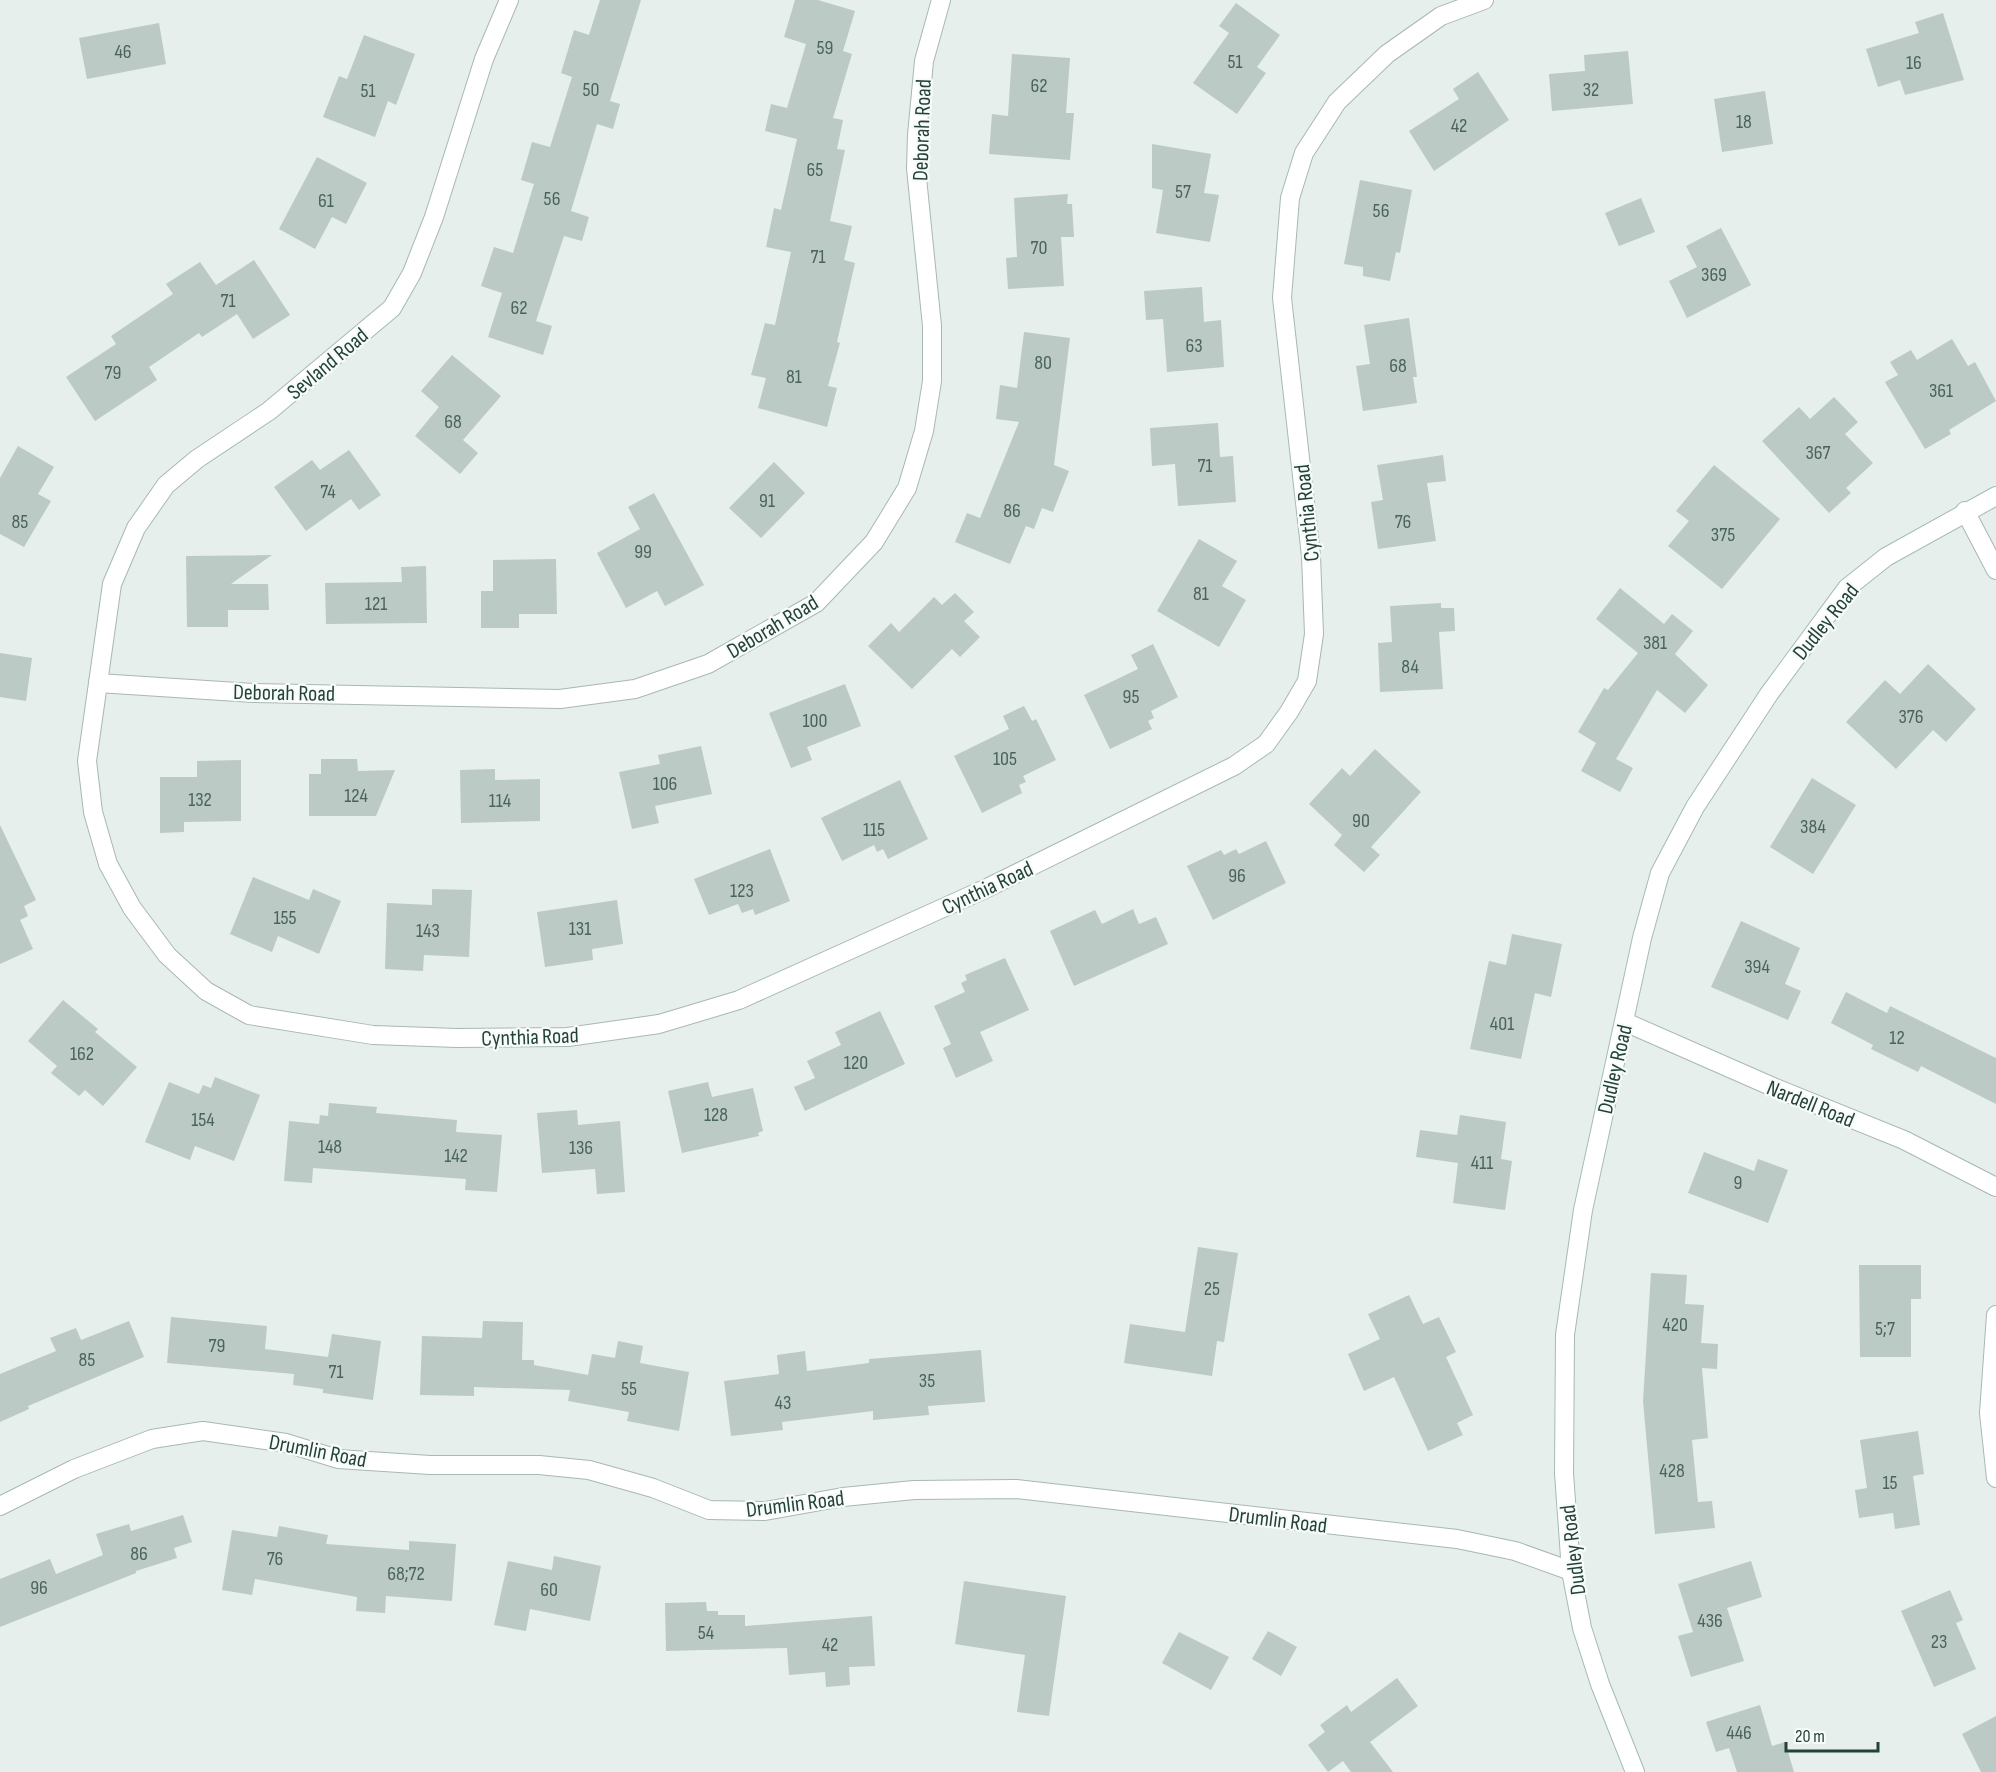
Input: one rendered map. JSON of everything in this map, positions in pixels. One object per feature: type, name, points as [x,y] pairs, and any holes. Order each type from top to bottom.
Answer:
[{"type":"street","name":"Sevland Road","points":[[98,683],[112,584],[136,528],[166,485],[197,459],[269,411],[392,308],[412,273],[434,218],[484,59],[509,0]]},
{"type":"street","name":"Deborah Road","points":[[98,683],[253,693],[560,699],[635,689],[708,664],[816,603],[874,542],[907,488],[924,431],[932,381],[932,326],[916,168],[917,135],[924,61],[941,0]]},
{"type":"street","name":"Cynthia Road","points":[[98,683],[87,761],[93,812],[108,864],[132,908],[167,955],[206,991],[249,1015],[373,1035],[457,1038],[568,1037],[659,1024],[739,1000],[985,889],[1224,771],[1266,744],[1289,712],[1307,681],[1314,634],[1311,556],[1282,298],[1290,198],[1304,153],[1337,102],[1387,54],[1441,16],[1484,0]]},
{"type":"street","name":"Dudley Road","points":[[1635,1772],[1600,1684],[1582,1628],[1571,1571],[1564,1473],[1565,1335],[1582,1210],[1660,873],[1695,807],[1762,703],[1847,588],[1886,557],[1965,511],[1996,496]]},
{"type":"street","points":[[1965,511],[1996,570]]},
{"type":"street","name":"Nardell Road","points":[[1624,1022],[1773,1087],[1904,1140],[1996,1187]]},
{"type":"street","points":[[1996,1315],[1989,1413],[1996,1478]]},
{"type":"street","name":"Drumlin Road","points":[[0,1506],[74,1469],[152,1439],[203,1431],[286,1443],[338,1458],[430,1465],[539,1465],[589,1470],[653,1488],[709,1510],[765,1511],[843,1497],[914,1490],[1016,1489],[1457,1539],[1515,1551],[1571,1571]]},
{"type":"building","points":[[600,0],[641,0],[610,101],[620,104],[613,129],[597,124],[571,211],[589,217],[582,241],[564,236],[536,321],[552,326],[543,355],[488,337],[502,293],[481,286],[494,247],[513,253],[534,184],[521,180],[532,142],[550,147],[572,77],[561,73],[574,30],[589,35]]},
{"type":"building","points":[[795,0],[818,0],[855,11],[843,51],[852,54],[833,118],[843,120],[837,149],[845,150],[830,221],[852,226],[844,260],[855,263],[837,342],[840,343],[828,386],[837,388],[827,427],[758,408],[766,378],[751,375],[765,323],[775,325],[791,252],[766,247],[774,208],[781,210],[797,139],[765,131],[771,104],[787,108],[806,44],[784,37]]},
{"type":"building","points":[[1236,3],[1280,35],[1257,67],[1266,73],[1237,114],[1193,83],[1229,33],[1219,26]]},
{"type":"building","points":[[1943,13],[1964,80],[1905,95],[1900,80],[1878,87],[1866,49],[1919,33],[1915,22]]},
{"type":"building","points":[[159,23],[166,64],[87,79],[79,38]]},
{"type":"building","points":[[364,35],[415,54],[396,105],[388,101],[375,137],[323,117],[339,76],[347,79]]},
{"type":"building","points":[[1628,51],[1633,104],[1552,111],[1549,74],[1585,71],[1584,55]]},
{"type":"building","points":[[1012,54],[1070,58],[1066,113],[1074,113],[1070,160],[989,154],[992,114],[1008,116]]},
{"type":"building","points":[[1478,72],[1509,120],[1434,171],[1409,131],[1459,99],[1453,89]]},
{"type":"building","points":[[1765,91],[1773,144],[1722,152],[1714,99]]},
{"type":"building","points":[[1152,144],[1211,154],[1204,193],[1219,195],[1210,242],[1156,233],[1163,190],[1152,188]]},
{"type":"building","points":[[317,157],[367,183],[346,224],[332,217],[315,249],[279,229]]},
{"type":"building","points":[[1360,180],[1412,190],[1400,253],[1396,252],[1390,281],[1363,276],[1363,267],[1344,264]]},
{"type":"building","points":[[1068,194],[1067,204],[1072,204],[1074,237],[1061,237],[1064,286],[1008,289],[1006,258],[1017,257],[1014,198]]},
{"type":"building","points":[[1641,198],[1655,232],[1619,246],[1605,213]]},
{"type":"building","points":[[1721,228],[1751,285],[1687,318],[1669,281],[1697,267],[1686,246]]},
{"type":"building","points":[[254,260],[290,315],[253,339],[237,314],[202,337],[199,333],[149,367],[157,380],[95,421],[66,377],[116,344],[111,336],[173,294],[166,284],[200,262],[216,285]]},
{"type":"building","points":[[1202,287],[1204,322],[1221,320],[1224,367],[1167,372],[1163,319],[1146,320],[1144,291]]},
{"type":"building","points":[[1409,318],[1417,377],[1413,377],[1417,403],[1363,411],[1356,366],[1370,364],[1364,325]]},
{"type":"building","points":[[1024,332],[1070,338],[1054,465],[1069,471],[1053,512],[1042,508],[1034,529],[1026,526],[1010,564],[955,542],[967,513],[980,518],[1019,422],[996,419],[1000,385],[1017,388]]},
{"type":"building","points":[[1952,339],[1968,366],[1975,362],[1996,401],[1949,430],[1951,434],[1925,449],[1885,382],[1898,375],[1890,362],[1911,350],[1917,360]]},
{"type":"building","points":[[452,355],[501,396],[463,440],[478,453],[460,474],[415,436],[439,407],[421,391]]},
{"type":"building","points":[[1834,397],[1858,422],[1845,434],[1873,463],[1846,488],[1851,493],[1829,513],[1762,441],[1799,407],[1810,419]]},
{"type":"building","points":[[1218,423],[1220,457],[1233,456],[1236,502],[1178,506],[1175,464],[1152,466],[1150,428]]},
{"type":"building","points":[[18,446],[54,467],[38,494],[51,501],[24,547],[0,534],[0,478]]},
{"type":"building","points":[[349,450],[381,495],[359,510],[351,499],[306,531],[274,487],[312,460],[320,470]]},
{"type":"building","points":[[1443,455],[1446,481],[1427,483],[1436,541],[1378,549],[1371,502],[1383,500],[1377,465]]},
{"type":"building","points":[[774,462],[805,493],[761,538],[729,508]]},
{"type":"building","points":[[1714,465],[1780,519],[1722,589],[1668,546],[1689,521],[1676,511]]},
{"type":"building","points":[[654,493],[704,585],[665,606],[657,591],[626,608],[597,553],[640,529],[628,507]]},
{"type":"building","points":[[1199,539],[1237,561],[1222,586],[1246,600],[1219,647],[1157,611]]},
{"type":"building","points":[[272,555],[231,584],[268,584],[269,610],[228,610],[228,627],[187,627],[186,556]]},
{"type":"building","points":[[556,559],[557,614],[519,614],[519,628],[481,628],[481,591],[493,591],[493,560]]},
{"type":"building","points":[[426,566],[427,623],[326,624],[325,583],[402,582],[401,567]]},
{"type":"building","points":[[1620,588],[1664,624],[1672,614],[1693,631],[1675,654],[1708,685],[1685,713],[1657,690],[1616,759],[1633,768],[1620,792],[1581,771],[1596,743],[1578,732],[1604,688],[1608,690],[1638,653],[1596,619]]},
{"type":"building","points":[[955,593],[974,612],[964,621],[980,637],[960,657],[952,649],[912,689],[868,646],[891,623],[899,632],[934,597],[942,605]]},
{"type":"building","points":[[1441,603],[1441,608],[1454,608],[1455,631],[1439,632],[1443,689],[1380,692],[1378,643],[1392,642],[1390,606]]},
{"type":"building","points":[[1153,644],[1178,697],[1151,711],[1154,718],[1148,721],[1152,729],[1110,749],[1084,695],[1138,669],[1131,655]]},
{"type":"building","points":[[0,653],[32,658],[26,701],[0,697]]},
{"type":"building","points":[[1928,664],[1976,709],[1946,742],[1933,730],[1896,769],[1846,722],[1885,680],[1900,694]]},
{"type":"building","points":[[845,684],[861,726],[807,747],[812,760],[791,768],[769,713]]},
{"type":"building","points":[[1024,706],[1032,721],[1036,719],[1056,760],[1023,776],[1026,782],[1019,785],[1022,793],[982,813],[954,756],[1009,729],[1003,716]]},
{"type":"building","points":[[701,746],[712,794],[655,806],[659,823],[632,829],[619,772],[660,764],[658,755]]},
{"type":"building","points":[[1375,749],[1421,792],[1371,847],[1380,855],[1364,872],[1334,845],[1342,835],[1309,804],[1342,768],[1350,776]]},
{"type":"building","points":[[321,759],[357,759],[358,771],[395,770],[376,816],[309,816],[309,774],[321,774]]},
{"type":"building","points":[[241,760],[241,821],[184,822],[184,832],[160,833],[160,777],[197,777],[197,761]]},
{"type":"building","points":[[495,769],[495,780],[540,779],[540,821],[461,823],[460,770]]},
{"type":"building","points":[[1812,778],[1856,805],[1813,874],[1770,847]]},
{"type":"building","points":[[900,780],[928,839],[888,859],[883,849],[877,852],[874,845],[842,861],[821,818]]},
{"type":"building","points":[[0,825],[36,900],[24,906],[28,916],[20,920],[33,949],[0,964]]},
{"type":"building","points":[[1266,841],[1286,883],[1213,920],[1187,866],[1221,850],[1224,855],[1236,849],[1239,854]]},
{"type":"building","points":[[770,849],[790,901],[755,915],[753,909],[742,913],[738,904],[709,915],[694,879]]},
{"type":"building","points":[[253,877],[309,900],[313,889],[341,901],[319,954],[278,936],[272,952],[230,934]]},
{"type":"building","points":[[432,889],[472,890],[469,957],[424,955],[423,971],[385,969],[387,903],[432,905]]},
{"type":"building","points":[[617,900],[623,944],[592,949],[593,960],[545,967],[537,912]]},
{"type":"building","points":[[1133,909],[1139,924],[1156,917],[1168,944],[1074,986],[1050,931],[1095,910],[1102,924]]},
{"type":"building","points":[[1741,921],[1800,948],[1785,984],[1801,991],[1788,1020],[1711,987]]},
{"type":"building","points":[[1512,934],[1562,944],[1551,997],[1535,993],[1521,1059],[1470,1049],[1489,961],[1506,965]]},
{"type":"building","points":[[1005,958],[1029,1010],[980,1032],[993,1061],[956,1078],[943,1048],[951,1044],[934,1006],[965,992],[961,983],[967,980],[965,975]]},
{"type":"building","points":[[1846,992],[1887,1013],[1890,1006],[1996,1058],[1996,1104],[1921,1066],[1918,1072],[1871,1049],[1873,1045],[1831,1023]]},
{"type":"building","points":[[63,1000],[98,1029],[95,1032],[137,1067],[103,1106],[85,1090],[79,1096],[51,1073],[57,1066],[28,1041]]},
{"type":"building","points":[[880,1011],[905,1064],[805,1111],[794,1087],[815,1078],[807,1061],[841,1045],[835,1032]]},
{"type":"building","points":[[215,1077],[260,1095],[234,1161],[195,1146],[190,1160],[145,1142],[169,1082],[199,1094],[203,1085],[211,1088]]},
{"type":"building","points":[[708,1082],[712,1097],[753,1088],[763,1131],[758,1133],[759,1136],[682,1153],[668,1091]]},
{"type":"building","points":[[329,1103],[377,1107],[376,1113],[457,1120],[456,1132],[502,1135],[497,1192],[465,1190],[466,1179],[313,1168],[312,1183],[284,1181],[289,1121],[319,1124],[320,1115],[328,1116]]},
{"type":"building","points":[[577,1110],[578,1125],[620,1121],[625,1192],[597,1194],[595,1169],[542,1173],[537,1113]]},
{"type":"building","points":[[1460,1115],[1506,1122],[1501,1159],[1512,1161],[1505,1210],[1453,1203],[1458,1163],[1416,1157],[1420,1130],[1457,1135]]},
{"type":"building","points":[[1704,1152],[1754,1171],[1758,1159],[1788,1170],[1768,1223],[1688,1193]]},
{"type":"building","points":[[1198,1247],[1238,1253],[1224,1342],[1217,1341],[1212,1376],[1124,1363],[1130,1324],[1185,1332]]},
{"type":"building","points":[[1859,1265],[1921,1265],[1921,1299],[1911,1299],[1911,1357],[1860,1357]]},
{"type":"building","points":[[1651,1273],[1687,1275],[1685,1304],[1704,1305],[1701,1343],[1718,1344],[1717,1369],[1702,1368],[1708,1438],[1692,1440],[1698,1502],[1712,1501],[1715,1528],[1655,1534],[1643,1401]]},
{"type":"building","points":[[1409,1295],[1423,1324],[1439,1317],[1456,1352],[1446,1357],[1473,1415],[1457,1423],[1463,1435],[1428,1451],[1394,1377],[1364,1391],[1348,1354],[1380,1339],[1368,1314]]},
{"type":"building","points":[[171,1317],[267,1326],[265,1349],[328,1357],[332,1334],[381,1341],[373,1400],[323,1393],[323,1389],[293,1385],[294,1374],[167,1363]]},
{"type":"building","points":[[129,1321],[144,1357],[28,1406],[29,1409],[0,1422],[0,1374],[56,1351],[50,1338],[76,1328],[81,1340]]},
{"type":"building","points":[[483,1321],[523,1322],[522,1360],[534,1360],[534,1365],[588,1375],[592,1354],[615,1358],[618,1341],[643,1346],[640,1363],[689,1372],[679,1431],[627,1421],[629,1412],[568,1401],[570,1390],[474,1387],[474,1396],[420,1395],[422,1336],[482,1338]]},
{"type":"building","points":[[981,1350],[985,1402],[928,1406],[929,1415],[873,1420],[873,1411],[782,1422],[783,1430],[731,1436],[724,1381],[779,1374],[777,1355],[805,1351],[807,1371],[869,1363],[869,1359]]},
{"type":"building","points":[[1918,1431],[1924,1474],[1913,1476],[1920,1525],[1895,1529],[1893,1513],[1859,1518],[1855,1490],[1867,1488],[1860,1440]]},
{"type":"building","points":[[183,1515],[192,1542],[174,1548],[177,1558],[136,1571],[136,1573],[0,1627],[0,1579],[50,1559],[56,1574],[103,1555],[96,1534],[129,1524],[131,1531]]},
{"type":"building","points":[[279,1526],[328,1535],[326,1544],[409,1550],[409,1541],[456,1544],[452,1601],[386,1596],[385,1613],[356,1611],[357,1597],[255,1579],[252,1595],[222,1590],[232,1530],[277,1537]]},
{"type":"building","points":[[554,1556],[601,1566],[590,1621],[530,1609],[526,1631],[494,1625],[508,1561],[552,1570]]},
{"type":"building","points":[[1751,1561],[1762,1597],[1727,1608],[1744,1661],[1691,1677],[1678,1636],[1693,1632],[1678,1584]]},
{"type":"building","points":[[964,1581],[1066,1596],[1049,1716],[1017,1712],[1025,1655],[955,1644]]},
{"type":"building","points":[[1950,1590],[1963,1620],[1956,1623],[1976,1669],[1934,1687],[1901,1611]]},
{"type":"building","points":[[706,1602],[707,1611],[718,1611],[718,1615],[745,1615],[745,1626],[872,1616],[875,1666],[849,1667],[850,1685],[826,1687],[825,1672],[789,1675],[787,1648],[666,1651],[665,1603]]},
{"type":"building","points":[[1268,1631],[1297,1647],[1281,1676],[1252,1659]]},
{"type":"building","points":[[1179,1632],[1229,1657],[1211,1690],[1162,1663]]},
{"type":"building","points":[[1397,1678],[1418,1706],[1370,1742],[1393,1772],[1351,1772],[1343,1761],[1328,1772],[1308,1745],[1325,1732],[1320,1725],[1347,1705],[1351,1712]]},
{"type":"building","points":[[1760,1705],[1772,1746],[1785,1742],[1794,1772],[1737,1772],[1729,1748],[1716,1752],[1706,1722]]},
{"type":"building","points":[[1996,1716],[1996,1772],[1981,1772],[1962,1734]]}]
